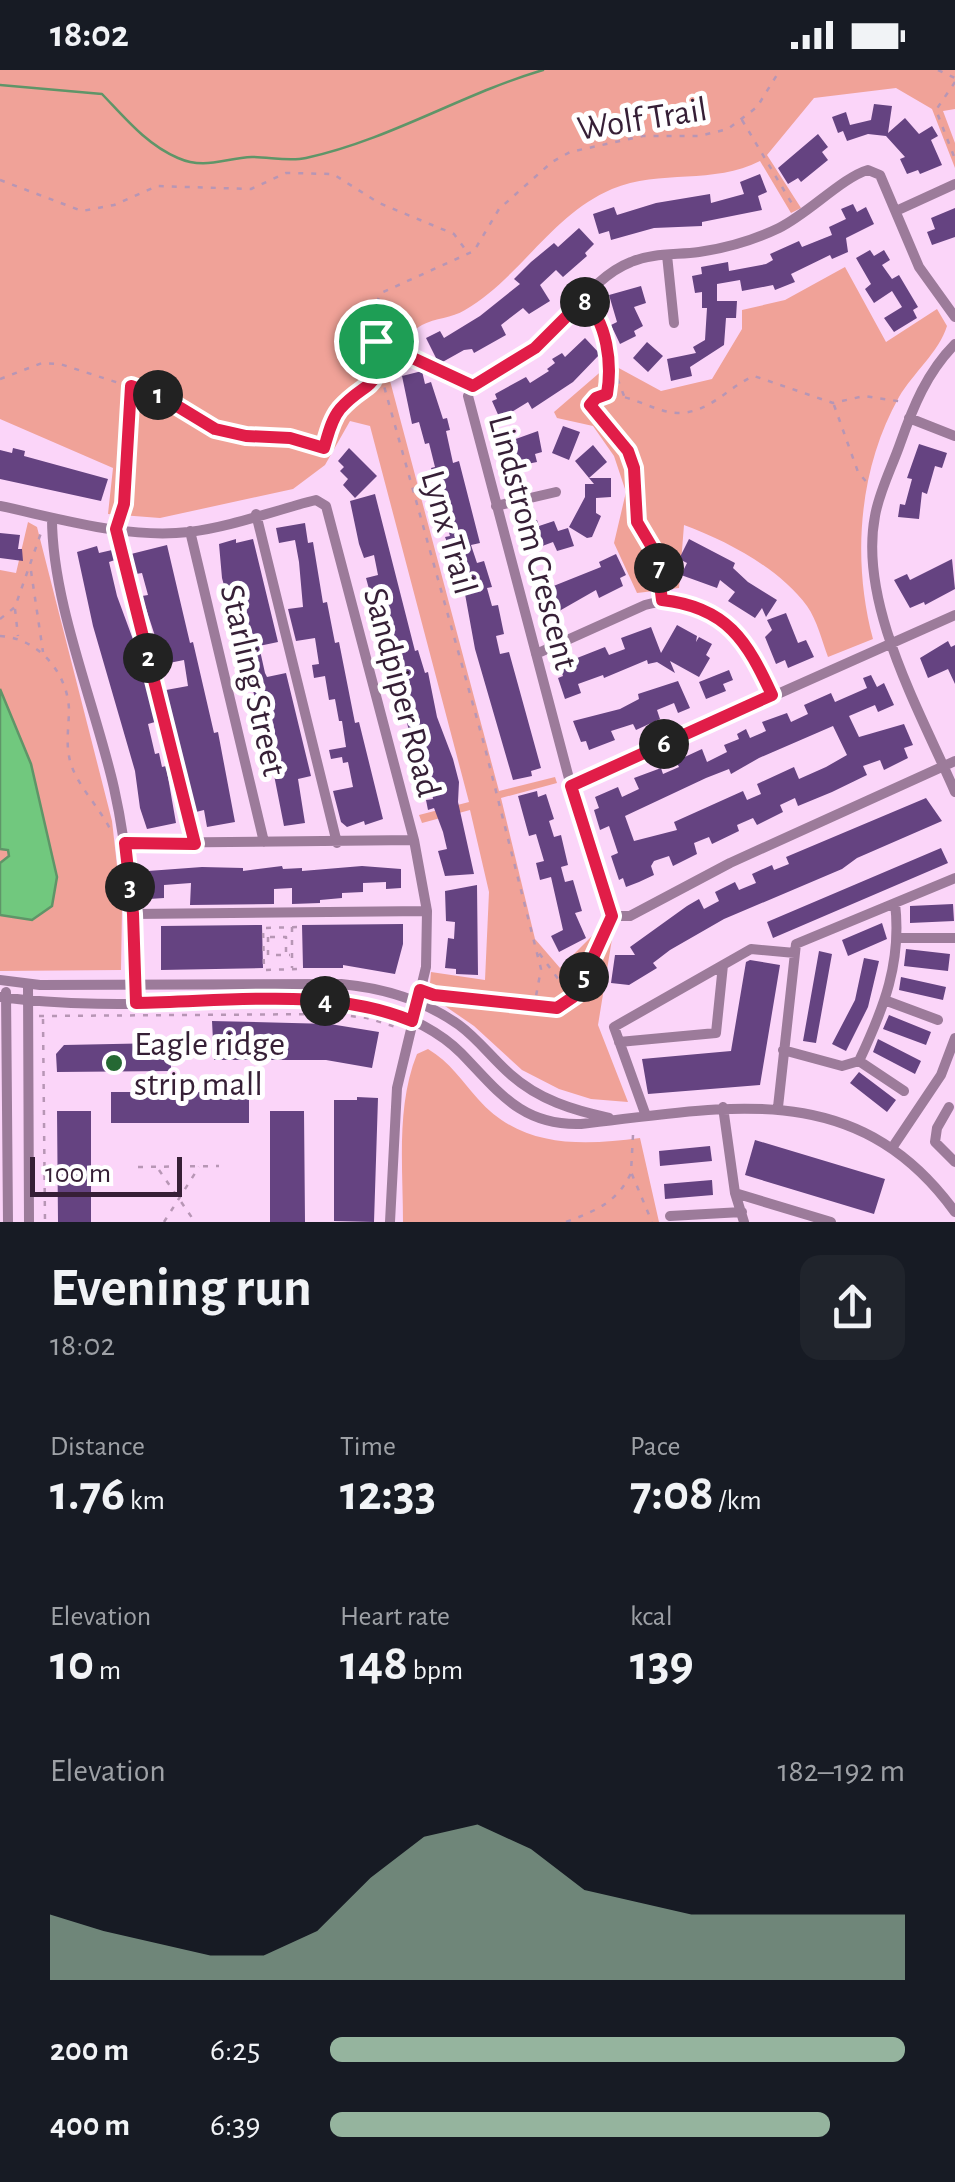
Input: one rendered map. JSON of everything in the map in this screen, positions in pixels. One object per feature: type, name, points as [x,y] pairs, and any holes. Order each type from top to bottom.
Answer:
[{"type":"street","name":"Lindstrom Crescent","points":[[612,916],[571,786],[468,403],[473,386],[535,348],[620,267],[667,254],[741,243],[800,217],[868,170],[880,176],[919,268],[955,317]]},
{"type":"street","points":[[896,211],[955,184]]},
{"type":"street","points":[[667,254],[674,323]]},
{"type":"street","points":[[955,344],[931,374],[909,418],[874,516],[873,565],[891,644],[949,764],[955,792]]},
{"type":"street","points":[[909,418],[955,436]]},
{"type":"street","points":[[496,506],[556,492]]},
{"type":"street","name":"Sandpiper Road","points":[[0,506],[52,522],[190,532],[316,500],[326,506],[414,840],[427,911],[427,955],[396,1088],[390,1222]]},
{"type":"street","points":[[256,514],[337,843]]},
{"type":"street","points":[[52,522],[62,590],[125,843],[133,914],[136,1003]]},
{"type":"street","points":[[116,529],[195,844]]},
{"type":"street","name":"Starling Street","points":[[190,532],[264,842]]},
{"type":"street","points":[[536,654],[662,600],[698,607],[738,633],[772,695]]},
{"type":"street","points":[[571,786],[955,615]]},
{"type":"street","points":[[612,916],[630,916],[730,863],[949,764]]},
{"type":"street","points":[[125,843],[414,840]]},
{"type":"street","points":[[646,1116],[614,1028],[751,948],[796,949],[955,878]]},
{"type":"street","points":[[783,1050],[842,1066],[859,1061],[887,1001],[899,938],[894,903]]},
{"type":"street","points":[[133,914],[427,911]]},
{"type":"street","points":[[899,938],[954,938]]},
{"type":"street","points":[[778,1107],[796,949]]},
{"type":"street","points":[[619,1042],[716,1034],[723,965]]},
{"type":"street","points":[[8,1222],[3,981],[135,986],[341,984],[418,996],[459,1026],[534,1092],[575,1111],[616,1120]]},
{"type":"street","points":[[28,984],[29,1222]]},
{"type":"street","points":[[3,998],[136,1003],[339,1002],[385,1010],[450,1044],[498,1096],[535,1117],[563,1125],[723,1107],[778,1107],[817,1116],[892,1148],[939,1190],[955,1212]]},
{"type":"street","points":[[887,1001],[938,1020]]},
{"type":"street","points":[[892,1148],[926,1100],[955,1038]]},
{"type":"street","points":[[859,1061],[904,1090]]},
{"type":"street","points":[[926,1100],[952,1108],[938,1128],[935,1142],[955,1162]]},
{"type":"street","points":[[670,1216],[743,1217],[734,1193],[723,1107]]},
{"type":"street","points":[[734,1193],[831,1222]]},
{"type":"path","name":"Wolf Trail","points":[[468,254],[479,246],[499,209],[540,170],[563,156],[643,136],[709,135],[742,120],[765,97],[780,70]]},
{"type":"path","points":[[938,70],[955,80],[936,110],[955,159]]},
{"type":"path","points":[[742,120],[800,217]]},
{"type":"path","points":[[0,180],[82,211],[114,205],[157,186],[252,189],[286,173],[333,174],[378,203],[454,234],[468,254],[381,293],[375,308],[378,368],[373,382],[340,410],[324,448],[290,438],[246,436],[215,429],[164,398],[51,363],[0,379]]},
{"type":"path","points":[[583,300],[596,313],[625,397]]},
{"type":"path","points":[[376,341],[473,386]]},
{"type":"path","points":[[607,394],[612,368]]},
{"type":"path","points":[[662,600],[656,554],[637,522],[634,468],[628,451],[590,405],[596,398],[607,394],[625,397],[665,412],[696,410],[712,405],[754,376],[833,403],[864,396],[915,405]]},
{"type":"path","name":"Lynx Trail","points":[[373,382],[384,386],[398,430],[405,468],[484,744],[541,969],[534,1007]]},
{"type":"path","points":[[116,529],[124,504],[131,386]]},
{"type":"path","points":[[833,403],[858,472],[869,485]]},
{"type":"path","points":[[18,638],[15,607],[42,529],[52,522]]},
{"type":"path","points":[[30,569],[43,652],[67,698],[68,757],[112,834]]},
{"type":"path","points":[[0,620],[15,607]]},
{"type":"path","points":[[0,636],[18,638],[43,652]]},
{"type":"path","points":[[418,996],[557,1008],[573,999],[612,916]]},
{"type":"path","points":[[294,927],[289,955],[268,955],[263,928],[294,927]]},
{"type":"path","points":[[266,937],[286,937],[295,969],[264,970],[266,937]]},
{"type":"path","points":[[292,938],[298,938]]},
{"type":"path","points":[[536,949],[573,999]]},
{"type":"path","points":[[45,1222],[41,1016],[333,1014],[392,1024],[409,1034]]},
{"type":"path","points":[[566,1222],[611,1202],[624,1189],[631,1172],[633,1136]]},
{"type":"path","points":[[164,1222],[200,1166]]},
{"type":"path","points":[[138,1168],[220,1166]]},
{"type":"path","points":[[157,1167],[179,1194],[194,1222]]},
{"type":"path","points":[[631,1172],[652,1222]]},
{"type":"shaded area","points":[[0,70],[955,70],[955,109],[943,111],[955,143],[955,168],[932,109],[896,88],[814,98],[767,155],[801,208],[791,213],[760,161],[724,173],[649,180],[612,189],[571,214],[485,297],[460,313],[422,325],[400,347],[454,373],[449,380],[392,356],[385,362],[499,791],[555,777],[557,783],[501,798],[535,939],[560,968],[597,931],[612,939],[598,1025],[628,1102],[591,1099],[559,1089],[522,1070],[474,1026],[429,995],[431,972],[485,980],[489,892],[470,810],[422,823],[419,815],[469,802],[370,426],[350,421],[325,465],[293,489],[160,518],[108,514],[113,468],[0,419]]},
{"type":"shaded area","points":[[845,267],[886,342],[937,309],[947,326],[938,345],[899,397],[885,425],[867,485],[862,579],[873,639],[828,657],[811,612],[782,580],[734,548],[684,525],[679,588],[637,593],[614,543],[626,492],[614,456],[593,426],[557,418],[554,412],[605,368],[590,313],[586,311],[605,291],[606,334],[615,366],[661,391],[712,379],[742,329],[742,310],[785,300]]},
{"type":"shaded area","points":[[28,522],[37,527],[112,821],[122,910],[121,970],[0,971],[0,570],[16,573]]},
{"type":"shaded area","points":[[0,689],[31,764],[57,877],[52,906],[32,920],[0,915],[0,863],[9,856],[8,850],[0,849]]},
{"type":"shaded area","points":[[428,1049],[495,1115],[513,1127],[553,1140],[574,1142],[640,1138],[659,1222],[403,1222],[402,1137],[406,1095],[417,1054]]},
{"type":"building","points":[[874,104],[892,106],[888,133],[905,118],[919,134],[932,126],[938,136],[931,140],[942,165],[920,174],[918,170],[907,174],[900,159],[905,157],[886,136],[868,134],[847,141],[843,131],[838,133],[832,117],[846,112],[850,125],[871,120]]},
{"type":"building","points":[[818,134],[828,147],[822,152],[828,160],[801,182],[798,178],[788,184],[778,168]]},
{"type":"building","points":[[760,174],[767,192],[758,196],[762,210],[702,222],[702,226],[654,228],[611,240],[609,231],[599,234],[593,214],[614,207],[617,215],[656,203],[710,194],[711,203],[744,194],[740,182]]},
{"type":"building","points":[[853,204],[857,212],[866,207],[874,224],[846,238],[848,252],[832,259],[830,255],[791,274],[795,282],[775,290],[773,285],[742,291],[740,280],[717,284],[717,301],[737,301],[736,318],[726,318],[724,345],[690,367],[692,376],[671,381],[667,359],[696,353],[693,347],[705,340],[707,308],[702,308],[702,292],[695,293],[692,276],[702,274],[701,267],[728,262],[729,271],[766,264],[773,260],[770,254],[799,241],[802,247],[832,235],[829,227],[846,219],[841,209]]},
{"type":"building","points":[[955,208],[955,237],[932,245],[927,232],[935,229],[931,218]]},
{"type":"building","points":[[579,228],[594,244],[585,253],[587,256],[563,277],[556,270],[540,285],[550,301],[529,314],[523,308],[501,325],[506,335],[474,353],[472,349],[464,350],[439,364],[426,338],[440,331],[444,338],[480,316],[520,284],[514,279],[531,262],[554,243],[558,247]]},
{"type":"building","points":[[870,250],[874,256],[884,250],[890,260],[882,265],[892,279],[899,275],[918,307],[913,310],[917,318],[894,332],[884,318],[902,307],[892,291],[874,303],[865,289],[871,284],[856,258]]},
{"type":"building","points":[[641,286],[646,303],[634,307],[643,326],[634,331],[636,336],[620,344],[611,325],[617,322],[609,295]]},
{"type":"building","points":[[585,338],[600,354],[573,382],[532,409],[528,402],[500,419],[492,401],[497,399],[495,394],[526,377],[530,383],[549,371],[555,363],[552,359],[562,353],[565,357]]},
{"type":"building","points":[[647,342],[663,356],[648,372],[633,358]]},
{"type":"building","points":[[422,371],[425,384],[431,382],[443,419],[447,418],[453,463],[459,461],[480,543],[471,545],[477,563],[484,561],[492,587],[487,588],[492,606],[498,605],[504,634],[496,636],[500,654],[509,652],[541,768],[531,771],[532,776],[513,780],[475,649],[463,583],[445,537],[450,536],[431,468],[435,467],[429,443],[425,444],[419,422],[412,424],[402,376]]},
{"type":"building","points":[[563,426],[580,432],[569,460],[552,453]]},
{"type":"building","points":[[538,431],[542,452],[535,454],[537,462],[522,465],[524,472],[512,475],[509,461],[503,462],[499,445]]},
{"type":"building","points":[[919,444],[947,453],[942,468],[935,466],[927,494],[922,492],[919,519],[898,517],[900,504],[905,505],[912,479],[907,478]]},
{"type":"building","points":[[593,445],[607,462],[589,478],[575,461]]},
{"type":"building","points":[[13,448],[25,451],[24,456],[108,479],[101,501],[0,479],[0,450],[12,453]]},
{"type":"building","points":[[349,448],[377,476],[355,498],[343,485],[348,479],[340,471],[344,467],[338,461]]},
{"type":"building","points":[[589,478],[611,478],[611,497],[596,498],[596,513],[601,516],[592,537],[587,538],[569,527],[585,497],[585,484],[594,484]]},
{"type":"building","points":[[375,494],[415,651],[418,650],[425,673],[428,672],[437,717],[459,782],[458,802],[474,874],[445,876],[438,851],[447,849],[443,832],[434,808],[428,810],[426,800],[433,799],[430,781],[420,783],[414,759],[427,756],[424,743],[421,736],[411,738],[404,712],[414,709],[406,690],[398,693],[380,622],[389,620],[383,601],[374,603],[366,578],[378,575],[374,555],[364,558],[350,501]]},
{"type":"building","points":[[537,520],[539,526],[554,521],[558,531],[568,528],[574,546],[557,551],[553,542],[529,551],[523,532],[529,530],[527,523]]},
{"type":"building","points":[[305,523],[383,819],[365,825],[364,821],[347,827],[341,822],[333,791],[353,787],[348,762],[343,763],[342,757],[331,759],[329,750],[346,747],[342,721],[335,699],[329,700],[325,676],[314,678],[312,665],[319,664],[315,638],[296,641],[288,609],[303,607],[299,562],[295,540],[279,543],[276,528]]},
{"type":"building","points":[[0,533],[20,535],[18,549],[22,549],[23,561],[0,558]]},
{"type":"building","points":[[236,539],[236,543],[253,539],[278,642],[259,646],[265,673],[267,677],[286,673],[311,776],[298,779],[305,823],[284,826],[276,774],[222,578],[219,544]]},
{"type":"building","points":[[689,539],[735,563],[733,568],[748,582],[777,600],[766,617],[762,608],[755,618],[728,601],[735,592],[720,580],[717,588],[681,575],[687,563],[679,559]]},
{"type":"building","points":[[167,545],[214,733],[218,732],[235,822],[207,827],[204,810],[196,812],[166,690],[188,686],[184,660],[164,664],[142,596],[148,595],[142,573],[136,574],[131,554]]},
{"type":"building","points":[[97,546],[99,553],[112,550],[115,560],[109,562],[138,653],[155,722],[148,724],[155,754],[159,753],[162,767],[166,766],[176,823],[147,829],[140,808],[135,771],[93,626],[77,552]]},
{"type":"building","points":[[616,554],[626,575],[620,578],[623,586],[599,598],[596,590],[554,614],[551,607],[543,610],[536,593],[601,567],[599,562]]},
{"type":"building","points":[[952,559],[955,589],[925,605],[924,602],[910,608],[894,580],[907,574],[910,580]]},
{"type":"building","points":[[786,613],[798,643],[806,640],[814,657],[788,668],[785,660],[776,664],[765,637],[772,630],[767,620]]},
{"type":"building","points":[[677,625],[697,636],[696,642],[699,637],[712,644],[706,655],[710,658],[699,677],[670,661],[675,673],[657,662],[648,664],[647,660],[578,684],[581,693],[565,699],[558,678],[563,676],[560,668],[574,664],[572,660],[605,647],[609,655],[625,649],[621,638],[651,627],[661,653]]},
{"type":"building","points":[[948,641],[951,647],[955,645],[955,684],[948,669],[928,678],[920,658]]},
{"type":"building","points":[[729,670],[733,680],[723,684],[726,691],[706,699],[699,682]]},
{"type":"building","points":[[871,675],[877,687],[884,683],[894,705],[878,712],[875,705],[849,716],[859,737],[904,724],[913,745],[904,748],[908,758],[884,770],[880,760],[863,766],[867,775],[832,792],[798,806],[795,798],[780,805],[783,812],[757,825],[753,818],[737,825],[739,831],[712,844],[709,837],[694,843],[697,854],[673,866],[669,856],[654,861],[654,875],[639,882],[626,887],[623,878],[619,880],[611,856],[618,853],[609,826],[600,830],[595,797],[618,787],[622,797],[639,789],[634,778],[661,768],[663,774],[679,767],[676,761],[702,749],[707,762],[727,752],[724,745],[739,739],[737,734],[746,729],[750,738],[766,731],[762,722],[787,713],[791,722],[808,714],[804,705],[831,693],[835,702],[867,688],[863,678]],"holes":[[[833,726],[847,755],[799,779],[794,767],[757,784],[761,794],[747,800],[743,791],[674,822],[677,830],[634,841],[625,816],[706,778],[729,769],[731,774]]]},
{"type":"building","points":[[678,681],[690,708],[678,713],[674,703],[657,710],[660,719],[636,730],[633,724],[611,731],[615,740],[589,750],[586,741],[581,742],[573,721],[620,709],[639,699],[638,694]]},
{"type":"building","points":[[537,791],[538,797],[546,794],[554,819],[549,821],[554,837],[561,835],[568,865],[561,867],[565,882],[573,880],[582,911],[575,913],[586,938],[559,952],[551,936],[563,930],[551,877],[540,880],[536,863],[544,861],[536,834],[529,836],[518,796]]},
{"type":"building","points":[[926,798],[942,821],[724,919],[670,950],[653,963],[657,968],[629,985],[611,983],[615,955],[635,955],[630,947],[687,906],[699,899],[704,909],[719,901],[715,892],[735,882],[739,890],[756,883],[752,874],[772,865],[774,870],[789,864],[786,857]]},
{"type":"building","points":[[941,848],[948,863],[773,938],[767,922]]},
{"type":"building","points":[[282,866],[302,871],[362,866],[401,869],[401,888],[386,889],[386,882],[363,883],[363,892],[342,893],[342,898],[320,903],[292,904],[292,888],[274,889],[274,904],[190,905],[191,883],[164,885],[164,898],[149,899],[148,871],[202,867],[243,871]]},
{"type":"building","points":[[477,885],[478,975],[456,974],[456,969],[445,968],[448,938],[454,939],[455,922],[446,921],[445,891]]},
{"type":"building","points":[[953,904],[954,921],[910,923],[910,906]]},
{"type":"building","points":[[882,923],[887,939],[848,956],[842,940]]},
{"type":"building","points":[[403,924],[403,944],[395,974],[343,965],[303,968],[302,925]]},
{"type":"building","points":[[262,925],[263,968],[161,970],[161,926]]},
{"type":"building","points":[[906,949],[950,954],[948,971],[904,966]]},
{"type":"building","points":[[819,951],[832,954],[816,1043],[803,1041]]},
{"type":"building","points":[[864,958],[879,961],[868,1007],[846,1051],[832,1044],[855,1000]]},
{"type":"building","points":[[746,962],[780,965],[760,1085],[648,1094],[642,1059],[731,1051]]},
{"type":"building","points":[[901,977],[946,987],[943,1000],[899,990]]},
{"type":"building","points":[[889,1015],[931,1032],[926,1045],[883,1029]]},
{"type":"building","points":[[212,1021],[330,1024],[379,1032],[372,1068],[326,1060],[214,1060]]},
{"type":"building","points":[[878,1039],[921,1061],[915,1074],[873,1052]]},
{"type":"building","name":"Eagle ridge strip mall","points":[[162,1043],[171,1052],[171,1071],[57,1072],[56,1054],[64,1045]]},
{"type":"building","points":[[859,1072],[896,1100],[887,1112],[850,1083]]},
{"type":"building","points":[[111,1092],[249,1092],[249,1123],[111,1123]]},
{"type":"building","points":[[378,1098],[374,1222],[334,1221],[334,1100]]},
{"type":"building","points":[[57,1111],[91,1111],[91,1222],[58,1222]]},
{"type":"building","points":[[270,1111],[304,1111],[305,1222],[270,1222]]},
{"type":"building","points":[[755,1140],[885,1179],[874,1214],[745,1175]]},
{"type":"building","points":[[710,1146],[712,1161],[660,1166],[659,1151]]},
{"type":"building","points":[[712,1180],[713,1195],[665,1199],[664,1184]]},
{"type":"waterway","points":[[0,85],[102,94],[156,146],[188,161],[206,163],[252,157],[300,159],[337,150],[543,70]]},
{"type":"place","name":"Eagle ridge strip mall","points":[[114,1063]]},
{"type":"route","points":[[583,300],[593,308],[612,368],[607,394],[590,405],[596,417],[628,451],[634,468],[637,522],[656,554],[662,600],[698,607],[738,633],[772,695],[571,786],[612,916],[576,995],[564,1005],[543,1009],[420,990],[412,1021],[362,1004],[339,1002],[136,1003],[133,914],[125,843],[195,844],[116,529],[124,504],[131,386],[164,398],[215,429],[246,436],[290,438],[324,448],[340,410],[365,392],[376,376],[376,341],[473,386],[535,348],[583,300]]}]
